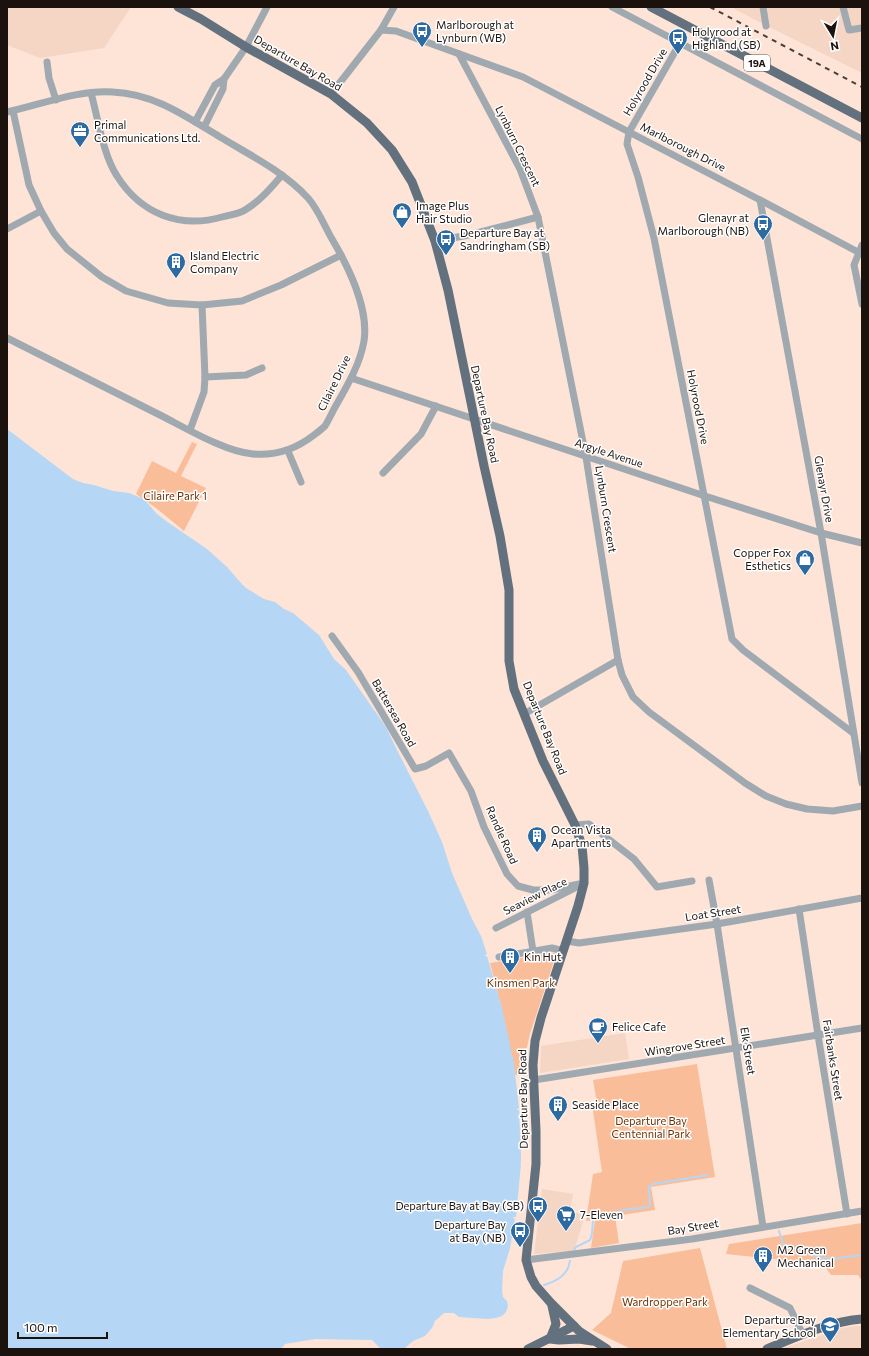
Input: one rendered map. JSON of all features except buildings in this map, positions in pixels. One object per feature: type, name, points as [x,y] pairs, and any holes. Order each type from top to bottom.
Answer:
[{"type":"main road","name":"Departure Bay Road","points":[[178,7],[331,94],[367,123],[392,150],[412,182],[435,241],[448,290],[474,419],[500,536],[509,590],[509,661],[514,689],[543,761],[575,825],[582,846],[584,868],[584,883],[578,906],[541,1018],[535,1041],[533,1065],[536,1164],[526,1260],[531,1277],[551,1303],[574,1326],[607,1349]]},
{"type":"main road","name":"Departure Bay Road","points":[[190,7],[201,19]]},
{"type":"main road","name":"19A","points":[[651,7],[862,118]]},
{"type":"main road","points":[[550,1338],[557,1320],[551,1303]]},
{"type":"main road","points":[[767,1349],[843,1321],[862,1319]]},
{"type":"main road","points":[[528,1349],[574,1326]]},
{"type":"main road","points":[[550,1338],[559,1340],[579,1339],[595,1342]]},
{"type":"street","points":[[195,122],[215,85],[224,79],[246,47],[267,7]]},
{"type":"street","points":[[331,94],[381,30],[394,7]]},
{"type":"street","points":[[612,7],[862,139]]},
{"type":"street","points":[[763,7],[766,26]]},
{"type":"street","points":[[843,7],[848,30],[862,28]]},
{"type":"street","name":"Marlborough Drive","points":[[381,30],[396,31],[523,77],[760,200],[860,249]]},
{"type":"street","name":"Holyrood Drive","points":[[680,43],[629,132],[627,144],[638,177],[654,238],[732,639],[743,650],[853,733]]},
{"type":"street","name":"Lynburn Crescent","points":[[459,54],[520,170],[538,217],[586,457],[618,660],[622,675],[633,697],[649,712],[745,783],[766,796],[786,804],[807,809],[833,811],[862,806]]},
{"type":"street","points":[[47,62],[49,78],[56,100]]},
{"type":"street","points":[[204,127],[223,89],[224,79]]},
{"type":"street","name":"Cilaire Drive","points":[[7,338],[230,449],[251,454],[271,454],[288,451],[324,428],[358,364],[364,341],[365,326],[361,302],[341,255],[309,200],[282,175],[204,127],[148,97],[111,91],[91,92],[10,111]]},
{"type":"street","points":[[91,92],[108,156],[117,176],[128,191],[143,205],[163,216],[182,221],[209,221],[244,212],[263,197],[282,175]]},
{"type":"street","points":[[10,111],[29,185],[54,234],[68,249],[102,277],[126,291],[168,304],[202,305],[242,300],[281,285],[341,255]]},
{"type":"street","name":"Glenayr Drive","points":[[760,200],[821,533],[862,783]]},
{"type":"street","points":[[7,229],[41,210]]},
{"type":"street","points":[[435,241],[469,235],[538,217]]},
{"type":"street","points":[[860,249],[854,265],[862,304]]},
{"type":"street","points":[[190,430],[204,392],[206,377],[202,305]]},
{"type":"street","points":[[206,377],[246,376],[262,368]]},
{"type":"street","name":"Argyle Avenue","points":[[350,378],[705,496],[821,533],[862,543]]},
{"type":"street","points":[[383,473],[421,434],[436,406]]},
{"type":"street","points":[[288,451],[301,482]]},
{"type":"street","name":"Battersea Road","points":[[332,636],[358,672],[414,769],[426,766],[450,753]]},
{"type":"street","points":[[524,714],[618,660]]},
{"type":"street","name":"Randle Road","points":[[450,753],[472,791],[484,827],[507,874],[518,886],[533,890],[551,890],[584,883]]},
{"type":"street","points":[[575,825],[589,824],[634,860],[657,887],[692,881]]},
{"type":"street","name":"Elk Street","points":[[709,880],[763,1227]]},
{"type":"street","name":"Seaview Place","points":[[496,928],[584,883]]},
{"type":"street","name":"Loat Street","points":[[567,940],[579,943],[717,924],[862,898]]},
{"type":"street","name":"Fairbanks Street","points":[[800,909],[818,1035],[847,1214]]},
{"type":"street","points":[[528,912],[533,951]]},
{"type":"street","points":[[499,957],[552,948],[564,951]]},
{"type":"street","name":"Wingrove Street","points":[[534,1080],[862,1028]]},
{"type":"street","name":"Bay Street","points":[[526,1260],[692,1239],[862,1211]]},
{"type":"street","points":[[750,1288],[790,1308],[804,1335]]},
{"type":"shaded area","points":[[7,7],[131,7],[104,48],[40,58],[7,45]]},
{"type":"shaded area","points":[[731,7],[862,7],[862,73],[761,23]]},
{"type":"shaded area","points":[[625,1033],[629,1059],[540,1073],[541,1046]]},
{"type":"shaded area","points":[[542,1189],[573,1194],[570,1211],[585,1215],[574,1251],[534,1254]]},
{"type":"shaded area","name":"Departure Bay Elementary School","points":[[862,1326],[862,1349],[781,1349],[843,1328]]},
{"type":"green space","name":"Cilaire Park 1","points":[[192,442],[197,444],[181,476],[206,488],[184,531],[136,494],[152,461],[176,473]]},
{"type":"green space","name":"Kinsmen Park","points":[[557,952],[530,1034],[526,1052],[526,1073],[515,1075],[504,1019],[490,963]]},
{"type":"green space","name":"Departure Bay Centennial Park","points":[[697,1064],[715,1177],[651,1187],[655,1210],[615,1216],[619,1243],[591,1248],[595,1220],[586,1221],[593,1174],[602,1172],[592,1104],[597,1103],[593,1080]]},
{"type":"green space","points":[[862,1223],[862,1281],[858,1275],[831,1275],[823,1264],[726,1254],[729,1244]]},
{"type":"green space","name":"Wardropper Park","points":[[700,1248],[727,1349],[631,1349],[592,1330],[611,1313],[623,1261]]},
{"type":"water","points":[[7,429],[73,479],[113,491],[129,493],[144,499],[156,513],[166,521],[207,549],[227,567],[246,588],[264,599],[275,602],[284,609],[293,613],[319,635],[334,659],[346,670],[386,727],[428,811],[442,842],[452,873],[481,936],[487,954],[485,955],[486,957],[487,956],[500,1001],[499,1002],[501,1003],[512,1054],[511,1056],[513,1056],[519,1108],[517,1110],[519,1110],[521,1163],[519,1163],[521,1164],[516,1217],[513,1218],[515,1219],[510,1248],[503,1271],[502,1291],[503,1297],[507,1301],[508,1306],[506,1312],[502,1316],[487,1319],[459,1317],[454,1313],[444,1313],[435,1321],[432,1328],[425,1336],[413,1341],[404,1349],[381,1349],[372,1340],[315,1339],[285,1344],[281,1349],[7,1349]]},
{"type":"waterway","points":[[574,1250],[576,1247],[590,1240],[595,1214],[598,1213],[605,1219],[609,1218],[615,1212],[648,1207],[650,1204],[649,1187],[653,1184],[708,1175]]},
{"type":"waterway","points":[[779,1231],[783,1244],[808,1252],[813,1256],[831,1259],[862,1255]]},
{"type":"waterway","points":[[544,1285],[561,1277],[567,1270],[570,1261]]},
{"type":"railway","points":[[710,7],[862,87]]},
{"type":"place","name":"Marlborough at Lynburn (WB)","points":[[422,48]]},
{"type":"place","name":"Holyrood at Highland (SB)","points":[[678,55]]},
{"type":"place","name":"Primal Communications Ltd.","points":[[80,148]]},
{"type":"place","name":"Image Plus Hair Studio","points":[[402,229]]},
{"type":"place","name":"Glenayr at Marlborough (NB)","points":[[763,241]]},
{"type":"place","name":"Departure Bay at Sandringham (SB)","points":[[446,256]]},
{"type":"place","name":"Island Electric Company","points":[[176,279]]},
{"type":"place","name":"Copper Fox Esthetics","points":[[805,576]]},
{"type":"place","name":"Ocean Vista Apartments","points":[[537,853]]},
{"type":"place","name":"Kin Hut","points":[[510,974]]},
{"type":"place","name":"Felice Cafe","points":[[598,1044]]},
{"type":"place","name":"Seaside Place","points":[[558,1122]]},
{"type":"place","name":"Departure Bay at Bay (SB)","points":[[538,1223]]},
{"type":"place","name":"7-Eleven","points":[[566,1232]]},
{"type":"place","name":"Departure Bay at Bay (NB)","points":[[520,1248]]},
{"type":"place","name":"M2 Green Mechanical","points":[[763,1273]]},
{"type":"place","name":"Departure Bay Elementary School","points":[[830,1343]]}]
